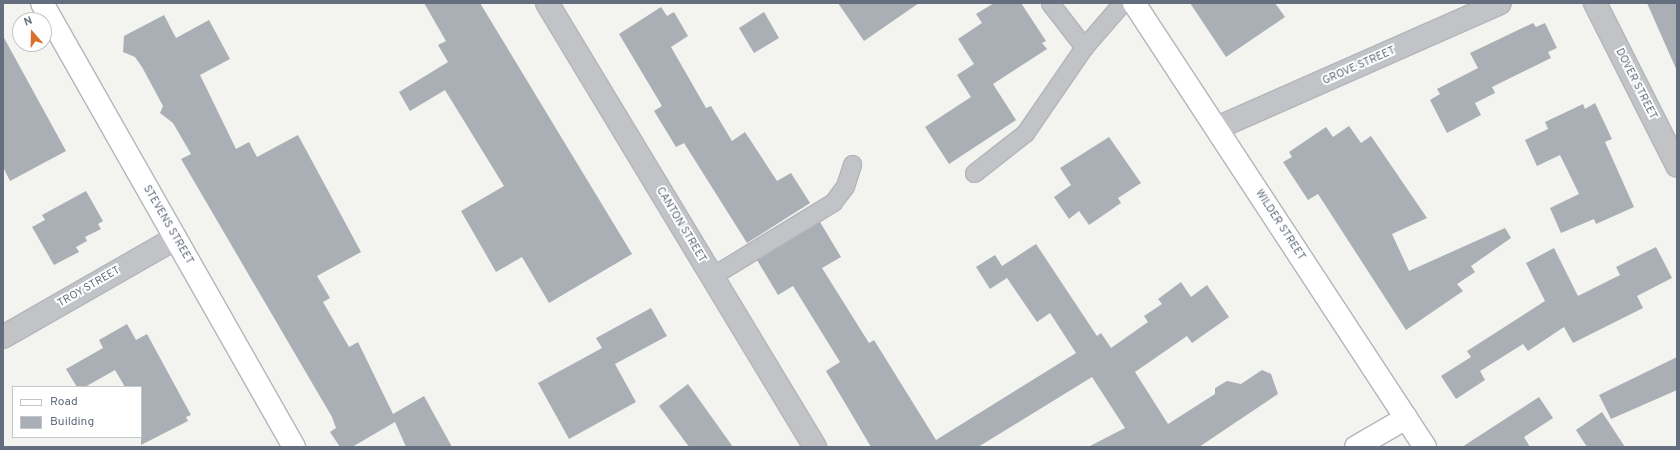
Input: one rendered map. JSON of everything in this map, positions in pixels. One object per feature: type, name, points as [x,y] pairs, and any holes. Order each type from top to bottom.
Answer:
[{"type":"street","name":"STEVENS STREET","points":[[42,3],[294,447]]},
{"type":"street","name":"CANTON STREET","points":[[547,3],[815,447]]},
{"type":"street","name":"WILDER STREET","points":[[1134,3],[1425,447]]},
{"type":"street","name":"GROVE STREET","points":[[1217,128],[1500,3]]},
{"type":"street","name":"DOVER STREET","points":[[1595,3],[1672,141],[1677,165]]},
{"type":"street","name":"TROY STREET","points":[[3,337],[176,238]]},
{"type":"street","points":[[1356,447],[1406,418]]},
{"type":"lane","points":[[1050,3],[1084,47]]},
{"type":"lane","points":[[974,173],[1025,133],[1084,47],[1122,3]]},
{"type":"lane","points":[[712,276],[833,202],[845,186],[852,164]]},
{"type":"building","points":[[424,3],[480,3],[632,254],[549,303],[522,257],[496,272],[461,211],[504,186],[445,90],[410,111],[399,92],[448,62],[438,45],[446,41]]},
{"type":"building","points":[[838,3],[919,3],[864,41]]},
{"type":"building","points":[[994,3],[1021,3],[1046,41],[1042,43],[1047,49],[993,84],[1016,120],[949,164],[925,127],[971,97],[957,75],[974,64],[958,39],[982,23],[976,14]]},
{"type":"building","points":[[1190,3],[1275,3],[1285,17],[1226,57]]},
{"type":"building","points":[[1647,3],[1677,3],[1677,71]]},
{"type":"building","points":[[661,7],[667,16],[674,12],[688,36],[671,47],[706,108],[711,106],[732,141],[745,132],[777,181],[791,173],[810,203],[747,243],[684,143],[676,147],[654,111],[662,106],[619,34]]},
{"type":"building","points":[[764,12],[779,38],[754,53],[739,28]]},
{"type":"building","points":[[164,15],[176,38],[209,20],[230,59],[200,75],[236,149],[249,142],[257,157],[298,135],[361,252],[317,276],[330,298],[323,302],[349,347],[358,342],[393,414],[424,396],[452,447],[406,447],[395,422],[352,447],[340,447],[330,432],[336,428],[332,417],[181,159],[191,154],[173,123],[160,113],[163,106],[142,67],[135,57],[123,52],[124,36]]},
{"type":"building","points":[[1533,23],[1536,27],[1545,23],[1557,48],[1548,52],[1551,58],[1492,87],[1495,93],[1475,103],[1481,115],[1447,133],[1430,100],[1440,94],[1437,89],[1478,68],[1470,53]]},
{"type":"building","points":[[3,36],[66,151],[10,181],[3,167]]},
{"type":"building","points":[[1595,103],[1612,139],[1605,142],[1634,207],[1596,224],[1594,219],[1561,233],[1550,208],[1579,194],[1560,155],[1537,166],[1525,140],[1548,129],[1545,122],[1583,104],[1585,109]]},
{"type":"building","points":[[1349,126],[1361,143],[1371,136],[1427,218],[1392,234],[1409,271],[1505,228],[1511,238],[1471,266],[1475,272],[1457,284],[1463,291],[1406,330],[1318,194],[1308,200],[1283,162],[1292,157],[1289,152],[1326,127],[1333,137]]},
{"type":"building","points":[[1109,137],[1141,183],[1118,198],[1121,203],[1089,225],[1079,211],[1069,219],[1054,197],[1071,185],[1060,168]]},
{"type":"building","points":[[86,191],[103,221],[98,224],[101,229],[85,237],[87,241],[76,247],[79,252],[54,265],[32,227],[45,220],[42,215]]},
{"type":"building","points":[[820,222],[841,257],[822,268],[869,343],[874,340],[936,440],[1076,353],[1050,313],[1037,322],[1007,278],[990,289],[976,267],[995,255],[1002,266],[1036,244],[1097,336],[1101,333],[1111,348],[1148,322],[1144,316],[1162,304],[1158,299],[1181,282],[1191,297],[1207,285],[1229,317],[1192,343],[1187,336],[1135,372],[1168,424],[1215,394],[1215,388],[1227,381],[1241,384],[1262,370],[1271,374],[1278,394],[1199,447],[1088,447],[1125,428],[1092,377],[978,447],[871,447],[826,371],[840,362],[793,286],[778,295],[757,260]]},
{"type":"building","points":[[1656,247],[1672,278],[1637,296],[1643,308],[1573,343],[1564,327],[1528,351],[1523,344],[1480,371],[1485,380],[1456,399],[1441,376],[1471,357],[1467,351],[1545,301],[1526,263],[1554,248],[1578,296],[1620,275],[1616,267]]},
{"type":"building","points":[[651,308],[667,336],[615,364],[636,402],[569,439],[538,383],[602,348],[596,338]]},
{"type":"building","points":[[127,324],[136,340],[147,334],[191,415],[186,417],[188,421],[141,445],[142,386],[124,386],[115,370],[87,386],[76,386],[66,369],[103,348],[99,340]]},
{"type":"building","points":[[1677,357],[1677,390],[1611,419],[1599,395]]},
{"type":"building","points":[[688,384],[733,447],[689,447],[659,406]]},
{"type":"building","points":[[1539,397],[1553,418],[1524,437],[1530,447],[1462,447]]},
{"type":"building","points":[[1602,412],[1625,447],[1587,447],[1576,430]]}]
